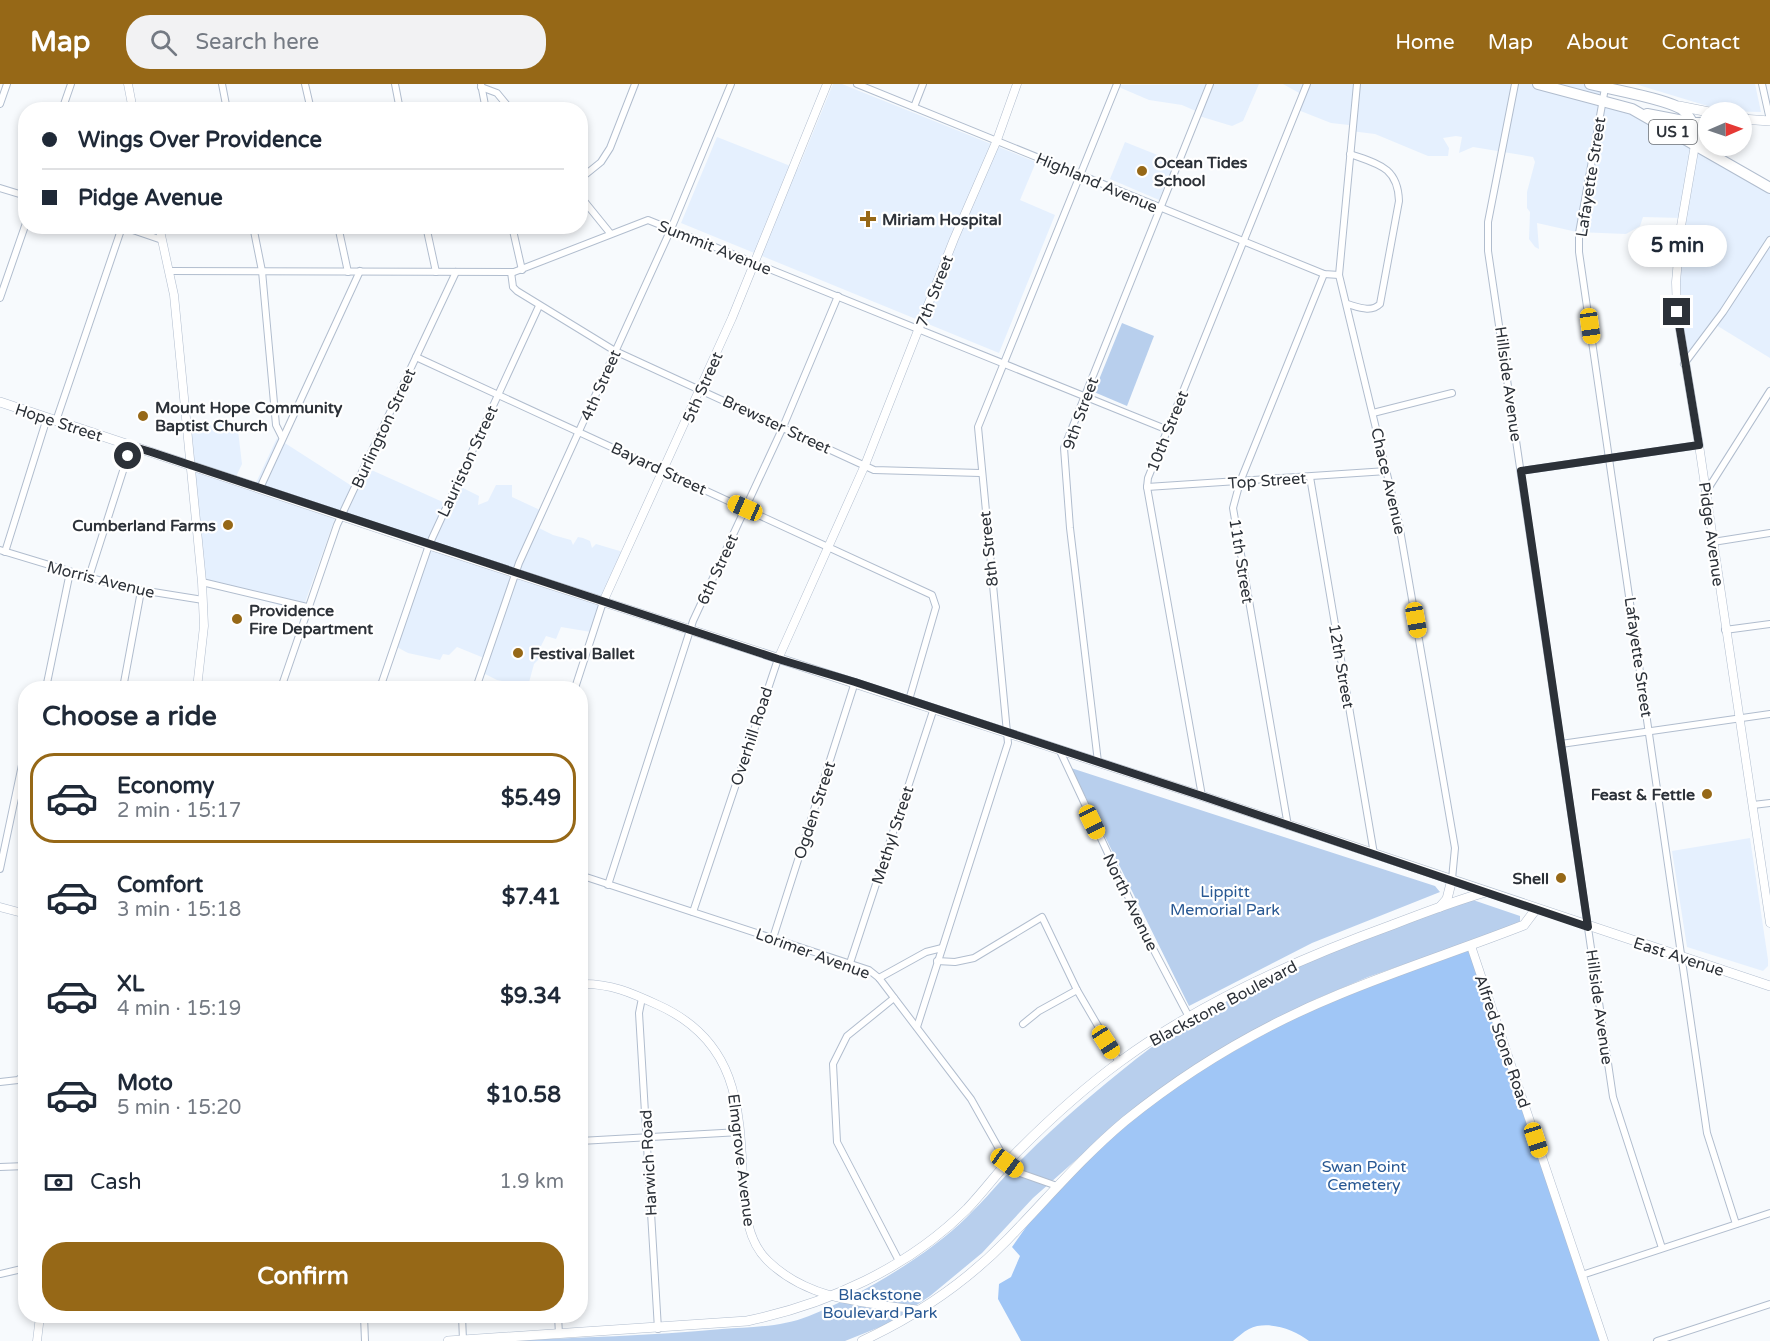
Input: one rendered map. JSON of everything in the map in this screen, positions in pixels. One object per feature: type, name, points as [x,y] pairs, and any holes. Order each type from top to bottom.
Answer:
[{"type":"main road","name":"US 1","points":[[1538,84],[1564,87],[1632,109],[1698,146]]},
{"type":"main road","name":"US 1","points":[[1590,84],[1679,106],[1694,123],[1698,133]]},
{"type":"main road","points":[[1679,106],[1698,110]]},
{"type":"main road","points":[[1632,109],[1698,123]]},
{"type":"main road","points":[[1752,119],[1770,120]]},
{"type":"main road","name":"US 1","points":[[1717,156],[1770,188]]},
{"type":"main road","name":"Hope Street","points":[[0,402],[429,545],[1202,796],[1588,927]]},
{"type":"main road","points":[[1440,907],[1446,899],[1452,879]]},
{"type":"main road","name":"Blackstone Boulevard","points":[[448,1341],[658,1329],[747,1321],[858,1286],[899,1261],[966,1210],[1007,1163],[1050,1120],[1119,1062],[1190,1019],[1300,961],[1440,907],[1488,892]]},
{"type":"main road","points":[[862,1341],[922,1311],[995,1251],[1057,1186],[1126,1121],[1176,1083],[1231,1049],[1340,994],[1524,926],[1536,909]]},
{"type":"main road","name":"East Avenue","points":[[1588,927],[1770,986]]},
{"type":"street","points":[[0,104],[7,84]]},
{"type":"street","points":[[65,102],[71,84]]},
{"type":"street","points":[[128,84],[131,102]]},
{"type":"street","points":[[222,84],[225,102]]},
{"type":"street","points":[[305,84],[309,102]]},
{"type":"street","points":[[395,84],[398,102]]},
{"type":"street","points":[[588,173],[606,155],[635,84]]},
{"type":"street","name":"4th Street","points":[[478,681],[516,573],[671,229],[731,84]]},
{"type":"street","name":"5th Street","points":[[578,681],[603,602],[701,389],[827,84]]},
{"type":"street","name":"Highland Avenue","points":[[857,84],[1324,274],[1339,275]]},
{"type":"street","points":[[914,107],[923,84]]},
{"type":"street","name":"7th Street","points":[[865,465],[954,239],[997,140],[1017,84]]},
{"type":"street","name":"8th Street","points":[[917,1027],[1006,752],[1007,733],[980,473],[978,427],[1117,84]]},
{"type":"street","name":"9th Street","points":[[1098,762],[1071,539],[1064,448],[1210,84]]},
{"type":"street","name":"10th Street","points":[[1202,796],[1147,487],[1148,478],[1307,84]]},
{"type":"street","name":"Chace Avenue","points":[[1357,84],[1339,275],[1399,524],[1455,848],[1452,879]]},
{"type":"street","name":"Hillside Avenue","points":[[1515,84],[1487,236],[1615,1107],[1662,1248]]},
{"type":"street","points":[[1762,84],[1770,120]]},
{"type":"street","points":[[481,85],[484,102]]},
{"type":"street","points":[[481,85],[497,93],[504,102]]},
{"type":"street","name":"Lafayette Street","points":[[1605,88],[1581,220],[1579,252],[1707,1133],[1736,1224]]},
{"type":"street","name":"Pidge Avenue","points":[[1695,145],[1676,282],[1684,365],[1699,445],[1725,630],[1768,894],[1770,923]]},
{"type":"street","points":[[1347,304],[1366,309],[1377,308],[1380,304],[1399,201],[1399,185],[1395,176],[1387,170],[1350,154]]},
{"type":"street","points":[[0,188],[18,194]]},
{"type":"street","points":[[588,206],[610,233]]},
{"type":"street","name":"Summit Avenue","points":[[170,271],[511,272],[522,270],[642,220],[755,262],[1168,430]]},
{"type":"street","points":[[0,298],[22,234]]},
{"type":"street","points":[[3,551],[119,234]]},
{"type":"street","points":[[144,234],[162,240]]},
{"type":"street","points":[[161,234],[170,271],[202,582],[204,626],[198,681]]},
{"type":"street","points":[[255,234],[262,271],[276,425],[282,436]]},
{"type":"street","points":[[340,234],[348,272]]},
{"type":"street","points":[[428,234],[436,272]]},
{"type":"street","points":[[514,234],[522,270]]},
{"type":"street","points":[[1684,365],[1723,312],[1770,240]]},
{"type":"street","points":[[260,488],[282,436],[360,272]]},
{"type":"street","name":"Burlington Street","points":[[283,681],[307,607],[342,515],[456,272]]},
{"type":"street","name":"Brewster Street","points":[[511,272],[513,287],[539,306],[615,351],[874,470],[980,473]]},
{"type":"street","name":"11th Street","points":[[1288,826],[1233,508],[1240,482],[1324,274]]},
{"type":"street","name":"6th Street","points":[[608,885],[691,630],[783,427],[838,296]]},
{"type":"street","name":"Lauriston Street","points":[[382,681],[429,545],[539,306]]},
{"type":"street","name":"Bayard Street","points":[[416,357],[927,592],[935,599],[936,607],[909,700]]},
{"type":"street","points":[[1706,492],[1770,391]]},
{"type":"street","points":[[1373,413],[1452,393]]},
{"type":"street","points":[[1521,471],[1699,445]]},
{"type":"street","points":[[89,577],[131,446]]},
{"type":"street","name":"Overhill Road","points":[[693,912],[778,659],[865,465]]},
{"type":"street","name":"Top Street","points":[[1147,487],[1387,471]]},
{"type":"street","name":"12th Street","points":[[1310,477],[1374,854]]},
{"type":"street","points":[[1713,542],[1770,533]]},
{"type":"street","name":"Morris Avenue","points":[[3,551],[141,591],[203,600]]},
{"type":"street","points":[[47,681],[70,572]]},
{"type":"street","points":[[202,582],[307,607]]},
{"type":"street","points":[[124,681],[141,591]]},
{"type":"street","points":[[1725,630],[1770,624]]},
{"type":"street","name":"Ogden Street","points":[[773,938],[855,682]]},
{"type":"street","name":"Methyl Street","points":[[850,963],[934,708]]},
{"type":"street","points":[[1561,744],[1770,714]]},
{"type":"street","name":"North Avenue","points":[[1060,751],[1149,941],[1190,1019]]},
{"type":"street","points":[[0,869],[18,784]]},
{"type":"street","points":[[1753,805],[1770,803]]},
{"type":"street","name":"Lorimer Avenue","points":[[588,878],[869,970],[879,978],[970,1099],[1007,1163]]},
{"type":"street","points":[[0,907],[18,912]]},
{"type":"street","points":[[937,961],[955,962],[974,958],[1042,917],[1077,990],[1119,1062]]},
{"type":"street","name":"Alfred Stone Road","points":[[1471,946],[1604,1341]]},
{"type":"street","points":[[879,978],[926,951],[942,948]]},
{"type":"street","name":"Elmgrove Avenue","points":[[588,985],[621,988],[691,1023],[719,1053],[729,1072],[734,1090],[740,1132],[746,1218],[757,1245],[767,1260],[785,1273],[829,1297],[922,1311]]},
{"type":"street","points":[[1023,1024],[1039,1011],[1077,990]]},
{"type":"street","name":"Harwich Road","points":[[642,998],[639,1013],[658,1329]]},
{"type":"street","points":[[894,998],[847,1036],[833,1064],[837,1142],[899,1261]]},
{"type":"street","points":[[0,1082],[18,1080]]},
{"type":"street","points":[[588,1141],[740,1132]]},
{"type":"street","points":[[1007,1163],[1020,1173],[1057,1186]]},
{"type":"street","points":[[0,1167],[18,1166]]},
{"type":"street","points":[[1582,1275],[1770,1213]]},
{"type":"street","points":[[0,1274],[18,1270]]},
{"type":"street","points":[[1657,1341],[1770,1304]]},
{"type":"street","points":[[37,1341],[39,1323]]},
{"type":"street","points":[[365,1323],[366,1341]]},
{"type":"street","points":[[463,1323],[464,1340]]},
{"type":"street","points":[[558,1323],[559,1334]]},
{"type":"shaded area","name":"Miriam Hospital","points":[[833,84],[842,84],[1036,162],[1020,200],[1055,215],[999,353],[681,223],[717,137],[798,169]]},
{"type":"shaded area","points":[[1259,84],[1243,121],[1232,126],[1199,116],[1198,112],[1182,105],[1149,100],[1114,85]]},
{"type":"shaded area","points":[[1283,84],[1593,84],[1605,87],[1604,100],[1689,130],[1698,143],[1698,156],[1716,156],[1770,190],[1770,358],[1716,325],[1687,362],[1678,311],[1682,218],[1643,217],[1640,226],[1626,234],[1577,232],[1537,223],[1539,249],[1529,239],[1530,212],[1527,208],[1527,192],[1535,162],[1533,157],[1473,147],[1459,153],[1462,137],[1456,136],[1443,138],[1449,148],[1448,156],[1428,156],[1375,134],[1351,131],[1349,125],[1331,123],[1298,110],[1301,94]]},
{"type":"shaded area","points":[[1635,84],[1755,84],[1761,112],[1752,112],[1752,102],[1698,103]]},
{"type":"shaded area","name":"Ocean Tides School","points":[[1125,142],[1175,162],[1159,200],[1110,179]]},
{"type":"shaded area","points":[[237,422],[242,464],[234,481],[254,487],[277,438],[355,488],[367,468],[445,503],[457,485],[479,496],[478,505],[488,501],[496,485],[512,485],[512,497],[540,510],[535,526],[553,535],[571,540],[573,545],[578,537],[590,541],[592,548],[596,544],[623,552],[591,632],[561,627],[556,639],[546,636],[529,681],[497,680],[481,672],[484,658],[457,647],[449,655],[443,654],[440,660],[408,653],[393,645],[425,547],[335,518],[302,611],[200,584],[185,428]]},
{"type":"shaded area","points":[[1750,838],[1768,960],[1768,966],[1763,971],[1687,947],[1672,851]]},
{"type":"green space","points":[[1122,323],[1154,336],[1127,406],[1094,392]]},
{"type":"green space","name":"Lippitt Memorial Park","points":[[1071,768],[1435,886],[1440,892],[1312,943],[1189,1006]]},
{"type":"green space","name":"Blackstone Boulevard Park","points":[[1473,900],[1520,916],[1520,924],[1368,977],[1316,999],[1274,1021],[1120,1121],[1033,1198],[982,1253],[930,1296],[890,1323],[845,1341],[508,1341],[766,1326],[799,1320],[829,1308],[893,1273],[933,1246],[974,1210],[1037,1144],[1093,1094],[1136,1059],[1213,1007],[1341,948]]},
{"type":"green space","name":"Swan Point Cemetery","points":[[1468,947],[1602,1341],[1309,1341],[1280,1327],[1264,1325],[1249,1329],[1233,1341],[1021,1341],[998,1299],[999,1284],[1011,1277],[1020,1256],[1012,1247],[1029,1223],[1081,1167],[1153,1097],[1312,1007]]},
{"type":"place","name":"Ocean Tides School","points":[[1142,171]]},
{"type":"place","name":"Miriam Hospital","points":[[868,219]]},
{"type":"place","name":"Mount Hope Community Baptist Church","points":[[143,416]]},
{"type":"place","name":"Cumberland Farms","points":[[228,525]]},
{"type":"place","name":"Providence Fire Department","points":[[237,619]]},
{"type":"place","name":"Festival Ballet","points":[[518,653]]},
{"type":"place","name":"Feast & Fettle","points":[[1707,794]]},
{"type":"place","name":"Shell","points":[[1561,878]]},
{"type":"route","points":[[128,456],[131,446],[151,452],[429,545],[1439,874],[1588,927],[1521,471],[1699,445],[1677,312]]}]
